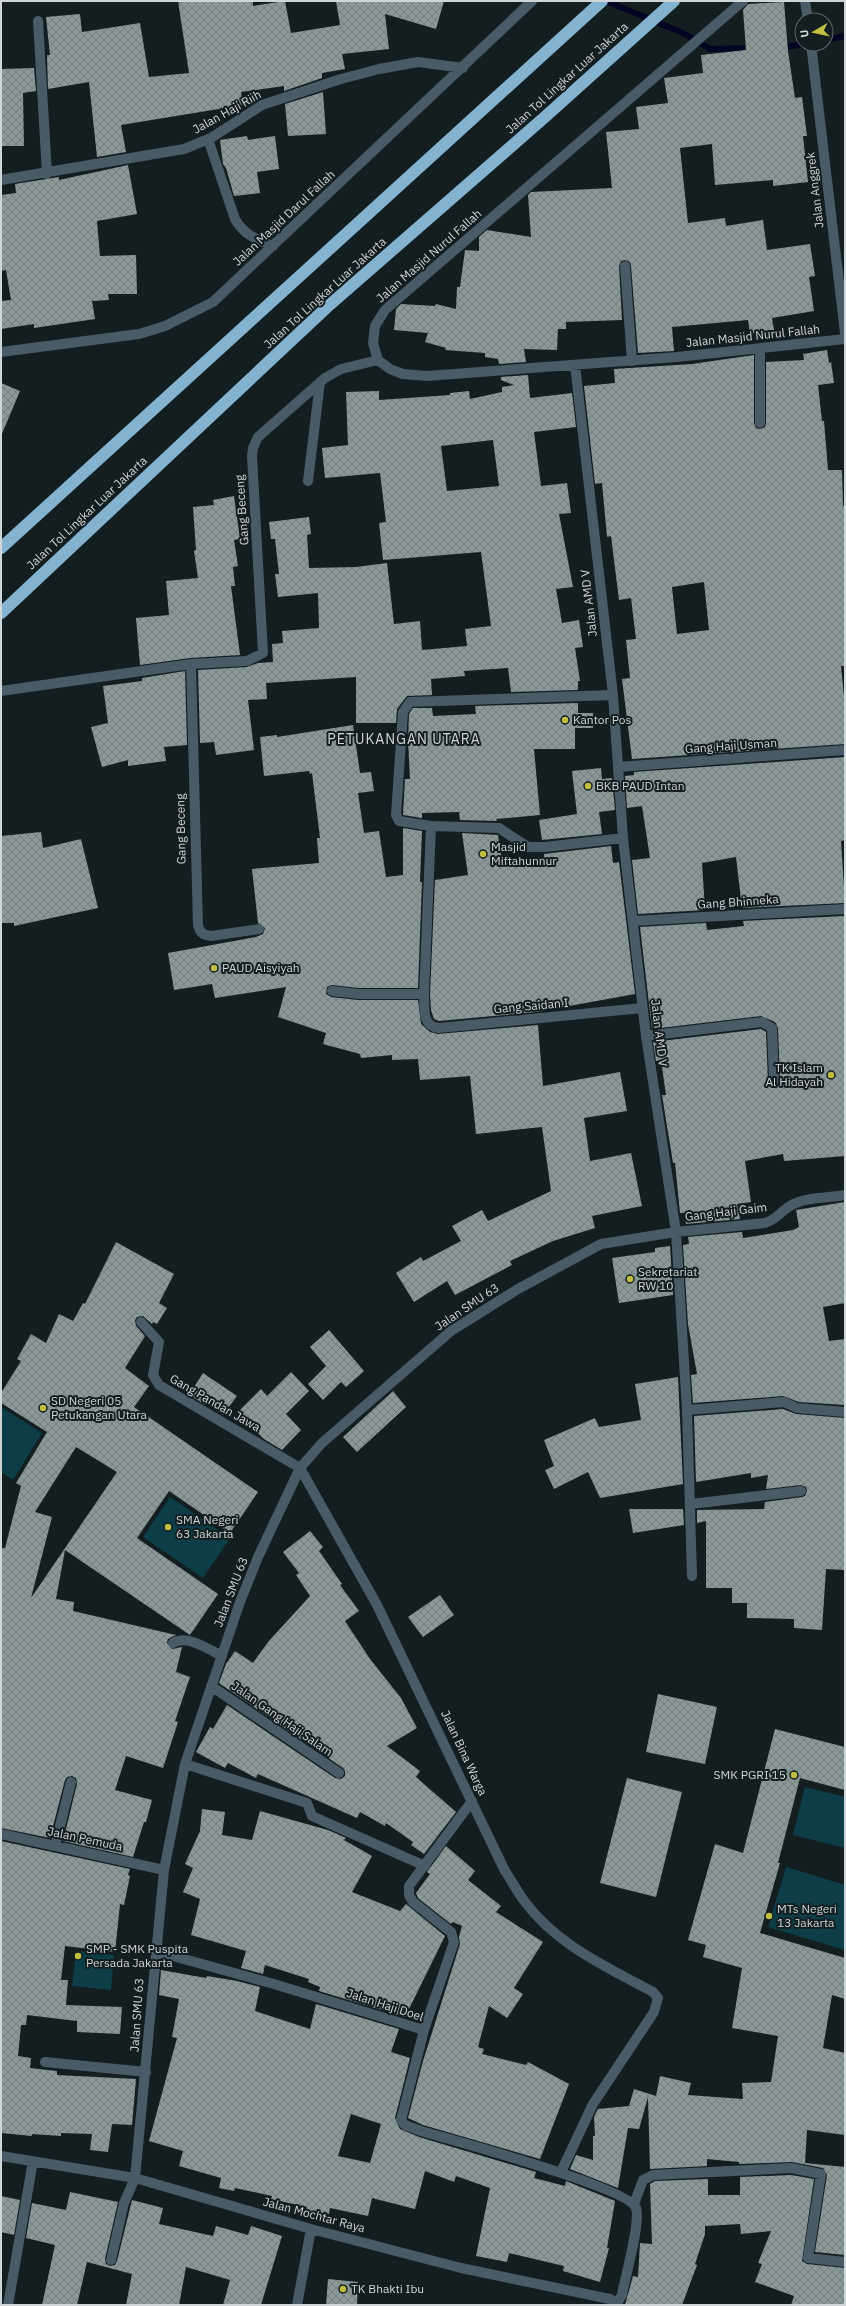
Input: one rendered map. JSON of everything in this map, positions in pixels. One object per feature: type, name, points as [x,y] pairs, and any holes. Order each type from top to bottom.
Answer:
[{"type":"highway","points":[[1,548],[602,1]]},
{"type":"highway","name":"Jalan Tol Lingkar Luar Jakarta","points":[[1,612],[326,308],[546,116],[641,29],[674,1]]},
{"type":"street","name":"Jalan Masjid Darul Fallah","points":[[1,352],[139,334],[165,326],[212,302],[463,68],[532,1]]},
{"type":"street","name":"Jalan Masjid Nurul Fallah","points":[[742,1],[385,310],[375,326],[373,343],[378,360],[390,369],[403,374],[426,376],[632,361],[845,339]]},
{"type":"street","points":[[805,1],[807,12]]},
{"type":"street","points":[[38,21],[47,174]]},
{"type":"street","name":"Jalan Anggrek","points":[[812,52],[845,334]]},
{"type":"street","name":"Jalan Haji Riih","points":[[1,180],[47,174],[184,149],[208,139],[262,106],[341,79],[379,69],[418,62],[463,68]]},
{"type":"street","points":[[208,139],[235,219],[240,228],[254,238],[273,246]]},
{"type":"street","points":[[625,266],[632,361]]},
{"type":"street","points":[[760,348],[760,423]]},
{"type":"street","name":"Gang Beceng","points":[[1,691],[191,664],[247,660],[263,653],[253,448],[258,437],[320,382],[341,370],[378,360]]},
{"type":"street","name":"Jalan AMD V","points":[[575,365],[613,695],[623,838],[634,921],[642,1008],[676,1232],[687,1410],[692,1576]]},
{"type":"street","points":[[308,481],[320,382]]},
{"type":"street","name":"Gang Beceng","points":[[191,664],[198,925],[204,936],[259,929]]},
{"type":"street","points":[[613,695],[410,702],[403,712],[396,815],[399,821],[430,826],[499,828],[528,847],[545,848],[623,838]]},
{"type":"street","name":"Gang Haji Usman","points":[[618,767],[845,750]]},
{"type":"street","points":[[332,991],[359,994],[424,994],[430,826]]},
{"type":"street","name":"Gang Bhinneka","points":[[634,921],[845,909]]},
{"type":"street","name":"Gang Saidan I","points":[[424,994],[425,1020],[428,1024],[439,1028],[642,1008]]},
{"type":"street","points":[[646,1036],[762,1022],[772,1028],[774,1082]]},
{"type":"street","name":"Gang Haji Gaim","points":[[676,1232],[764,1223],[774,1220],[790,1206],[798,1203],[845,1195]]},
{"type":"street","name":"Jalan SMU 63","points":[[111,2260],[124,2203],[135,2178],[146,2072],[155,1951],[164,1870],[185,1764],[211,1686],[258,1557],[300,1468],[322,1443],[422,1358],[451,1331],[518,1289],[601,1244],[676,1232]]},
{"type":"street","name":"Gang Pandan Jawa","points":[[141,1322],[159,1342],[153,1375],[159,1386],[300,1468]]},
{"type":"street","points":[[687,1410],[784,1402],[797,1408],[845,1412]]},
{"type":"street","name":"Jalan Bina Warga","points":[[300,1468],[377,1605],[505,1871],[525,1903],[546,1925],[567,1943],[653,1992],[658,1998],[654,2012],[593,2104],[561,2172]]},
{"type":"street","points":[[691,1504],[801,1491]]},
{"type":"street","points":[[173,1643],[179,1639],[186,1639],[222,1656]]},
{"type":"street","name":"Jalan Gang Haji Salam","points":[[211,1686],[339,1773]]},
{"type":"street","points":[[185,1764],[307,1803],[312,1816],[425,1866]]},
{"type":"street","points":[[55,1846],[71,1782]]},
{"type":"street","points":[[424,2030],[454,1942],[451,1932],[416,1905],[409,1895],[409,1886],[472,1801]]},
{"type":"street","name":"Jalan Pemuda","points":[[1,1834],[164,1870]]},
{"type":"street","name":"Jalan Haji Doel","points":[[155,1951],[274,1984],[424,2030],[401,2113],[402,2123],[421,2131],[561,2172],[623,2197],[634,2204]]},
{"type":"street","points":[[45,2062],[146,2072]]},
{"type":"street","name":"Jalan Mochtar Raya","points":[[1,2156],[135,2178],[311,2229],[461,2268],[610,2299],[618,2304]]},
{"type":"street","points":[[8,2305],[33,2161]]},
{"type":"street","points":[[618,2304],[622,2294],[636,2223],[636,2210],[634,2204],[643,2180],[653,2175],[791,2168],[821,2174],[808,2258],[845,2262]]},
{"type":"street","points":[[296,2305],[311,2229]]},
{"type":"shaded area","points":[[1,1407],[42,1433],[13,1480],[1,1472]]},
{"type":"shaded area","points":[[170,1497],[230,1538],[203,1578],[143,1537]]},
{"type":"shaded area","points":[[805,1787],[845,1797],[845,1848],[793,1835]]},
{"type":"shaded area","points":[[786,1867],[845,1885],[845,1950],[768,1927]]},
{"type":"shaded area","points":[[76,1951],[114,1955],[111,1990],[72,1986]]},
{"type":"building","points":[[178,1],[253,1],[253,6],[285,1],[291,33],[340,25],[336,1],[444,1],[436,29],[385,14],[389,49],[342,54],[345,69],[322,73],[322,78],[284,91],[284,86],[241,92],[243,105],[121,125],[126,152],[97,157],[89,82],[48,89],[47,55],[50,55],[46,17],[80,14],[82,32],[140,23],[149,77],[189,73]]},
{"type":"building","points":[[784,2],[788,51],[795,98],[802,97],[807,136],[803,136],[808,182],[773,186],[773,180],[715,185],[712,144],[680,148],[688,223],[725,218],[726,226],[763,220],[767,250],[810,244],[815,276],[809,277],[814,311],[772,318],[774,330],[750,334],[748,320],[672,327],[674,351],[638,353],[631,266],[630,262],[625,260],[621,261],[619,266],[622,320],[566,322],[566,329],[558,329],[557,350],[524,349],[526,362],[499,364],[498,359],[485,357],[485,353],[445,350],[446,348],[425,342],[428,333],[394,330],[396,309],[401,304],[435,306],[436,304],[456,309],[457,287],[460,287],[465,250],[479,251],[479,237],[487,230],[531,237],[528,195],[531,192],[612,188],[606,132],[639,129],[636,107],[668,103],[664,78],[703,73],[701,55],[746,50],[743,10],[748,4]]},
{"type":"building","points":[[34,68],[36,91],[23,93],[24,146],[1,146],[1,69]]},
{"type":"building","points":[[323,92],[326,134],[288,136],[285,104]]},
{"type":"building","points":[[247,136],[248,140],[275,136],[279,169],[257,172],[260,193],[234,196],[226,168],[223,164],[220,140]]},
{"type":"building","points":[[128,165],[137,214],[97,221],[100,256],[136,255],[137,294],[108,294],[109,300],[92,301],[95,319],[34,328],[34,324],[1,329],[1,301],[11,300],[6,270],[1,271],[1,195],[16,193],[15,184],[59,177],[59,180]]},
{"type":"building","points":[[827,350],[829,363],[831,362],[834,383],[818,385],[822,421],[824,421],[828,470],[842,470],[843,506],[845,506],[845,666],[841,666],[845,707],[845,744],[632,759],[622,679],[630,678],[626,640],[636,639],[631,598],[619,600],[611,536],[607,537],[602,483],[595,484],[584,386],[615,383],[614,369],[692,364],[754,355],[754,423],[756,428],[760,429],[765,427],[766,423],[766,362],[804,360],[803,354]],"holes":[[[704,582],[709,630],[677,634],[672,587]]]},
{"type":"building","points":[[528,375],[530,398],[572,393],[576,427],[534,432],[541,486],[567,483],[571,513],[559,514],[573,587],[556,589],[562,623],[579,620],[583,647],[575,648],[580,681],[578,681],[578,690],[511,692],[508,668],[464,671],[465,676],[431,679],[432,695],[407,696],[397,709],[396,723],[356,723],[356,677],[266,683],[267,699],[248,700],[254,750],[216,755],[214,742],[200,743],[198,670],[247,667],[258,663],[273,662],[272,644],[283,643],[282,631],[319,628],[318,593],[278,597],[275,574],[279,574],[275,539],[271,539],[269,522],[309,517],[311,534],[307,535],[309,568],[356,567],[387,563],[394,624],[420,621],[422,650],[467,646],[465,629],[491,626],[481,552],[383,560],[379,523],[386,522],[380,473],[325,478],[322,448],[348,445],[346,392],[379,391],[379,400],[450,395],[450,393],[469,391],[470,399],[502,392],[502,387],[514,385],[501,380],[501,377]],"holes":[[[493,440],[499,486],[447,491],[441,446]]]},
{"type":"building","points":[[1,383],[20,391],[1,436]]},
{"type":"building","points":[[234,496],[240,539],[234,540],[238,566],[233,567],[235,586],[231,586],[240,655],[190,658],[140,665],[136,618],[169,615],[166,581],[198,578],[194,551],[196,550],[193,507],[214,505],[213,500]]},
{"type":"building","points":[[185,671],[187,745],[164,747],[166,761],[128,766],[128,760],[102,767],[91,727],[108,723],[103,686],[142,681],[142,678]]},
{"type":"building","points":[[578,703],[578,713],[593,713],[593,728],[575,728],[575,749],[534,749],[540,815],[496,819],[497,821],[460,820],[459,812],[422,813],[422,818],[403,815],[405,779],[410,779],[408,741],[409,714],[413,708],[432,708],[433,716],[476,714],[475,706]]},
{"type":"building","points":[[353,725],[360,773],[371,772],[374,791],[358,793],[364,833],[379,831],[386,877],[403,875],[403,828],[422,831],[420,882],[422,882],[418,988],[359,988],[332,985],[327,987],[326,994],[331,997],[358,1000],[418,1000],[421,1024],[430,1032],[438,1034],[538,1025],[543,1086],[620,1072],[627,1111],[584,1118],[590,1161],[631,1153],[642,1206],[592,1216],[595,1228],[553,1241],[510,1261],[512,1265],[455,1295],[447,1281],[414,1302],[396,1273],[421,1257],[423,1261],[461,1241],[452,1226],[482,1210],[488,1221],[551,1191],[542,1127],[476,1134],[470,1076],[420,1080],[418,1059],[392,1060],[392,1055],[361,1058],[360,1054],[323,1044],[326,1033],[278,1017],[286,987],[215,998],[212,984],[174,990],[168,953],[256,937],[263,934],[265,928],[258,923],[252,869],[319,863],[317,838],[320,838],[312,773],[310,774],[309,771],[264,776],[260,737],[277,735],[277,737]]},
{"type":"building","points":[[845,757],[845,840],[841,841],[845,903],[742,908],[736,857],[702,863],[705,910],[638,914],[632,860],[650,858],[642,806],[627,808],[625,776],[634,775],[634,772]]},
{"type":"building","points":[[601,768],[602,779],[612,778],[615,810],[599,812],[602,834],[542,840],[539,820],[577,814],[572,771]]},
{"type":"building","points":[[41,832],[43,848],[81,839],[98,908],[14,926],[14,923],[1,923],[1,836]]},
{"type":"building","points":[[462,833],[498,835],[502,862],[544,857],[544,854],[611,846],[613,863],[619,862],[635,994],[536,1012],[439,1021],[434,1019],[431,1010],[430,994],[435,880],[468,875]]},
{"type":"building","points":[[845,916],[845,1156],[784,1161],[783,1154],[745,1161],[751,1202],[737,1204],[740,1219],[686,1224],[684,1213],[680,1213],[675,1163],[673,1163],[662,1095],[666,1095],[661,1060],[656,1061],[653,1042],[761,1029],[766,1032],[768,1082],[771,1087],[775,1087],[780,1084],[778,1028],[775,1022],[761,1016],[652,1029],[640,927],[706,923],[707,930],[744,926],[743,921]]},
{"type":"building","points":[[845,1202],[845,1303],[823,1307],[829,1341],[845,1339],[845,1405],[799,1402],[783,1396],[693,1403],[691,1375],[697,1374],[688,1324],[683,1245],[689,1244],[688,1237],[742,1232],[743,1238],[793,1230],[799,1227],[796,1210]]},
{"type":"building","points":[[116,1242],[174,1274],[159,1303],[167,1308],[157,1324],[153,1322],[152,1324],[143,1316],[137,1317],[135,1320],[136,1326],[145,1336],[125,1368],[149,1386],[134,1407],[258,1492],[230,1533],[169,1491],[137,1538],[218,1594],[190,1635],[65,1550],[56,1599],[74,1602],[73,1611],[176,1635],[168,1639],[167,1643],[172,1649],[182,1647],[176,1672],[190,1677],[175,1721],[178,1722],[163,1768],[126,1756],[115,1790],[152,1800],[146,1822],[144,1822],[133,1857],[63,1841],[77,1784],[76,1778],[72,1776],[67,1777],[65,1780],[50,1838],[1,1828],[1,1548],[5,1548],[21,1486],[16,1483],[47,1432],[1,1403],[1,1393],[21,1361],[17,1359],[31,1334],[46,1343],[59,1314],[73,1321],[83,1303],[85,1304]],"holes":[[[76,1447],[117,1472],[31,1598],[52,1517],[35,1512]]]},
{"type":"building","points":[[670,1246],[673,1295],[619,1303],[612,1258],[655,1252],[655,1248]]},
{"type":"building","points":[[329,1330],[364,1371],[346,1387],[341,1382],[323,1400],[308,1384],[326,1366],[310,1347]]},
{"type":"building","points":[[291,1372],[309,1391],[286,1414],[301,1430],[282,1450],[264,1439],[237,1413],[261,1389],[267,1396]]},
{"type":"building","points":[[203,1373],[237,1396],[223,1415],[207,1403],[206,1405],[189,1395]]},
{"type":"building","points":[[678,1377],[683,1484],[600,1498],[588,1472],[554,1489],[545,1470],[554,1466],[544,1440],[595,1418],[599,1427],[641,1420],[635,1384]]},
{"type":"building","points":[[393,1391],[406,1407],[357,1452],[343,1437]]},
{"type":"building","points":[[783,1409],[796,1414],[845,1418],[845,1570],[826,1569],[822,1630],[794,1628],[794,1619],[747,1618],[747,1603],[732,1603],[732,1588],[706,1588],[706,1521],[697,1523],[697,1510],[764,1509],[765,1502],[802,1497],[805,1496],[807,1491],[806,1487],[801,1485],[766,1489],[768,1475],[751,1478],[751,1473],[696,1482],[694,1416]]},
{"type":"building","points":[[629,1509],[683,1509],[684,1525],[633,1533]]},
{"type":"building","points":[[310,1531],[323,1547],[319,1551],[342,1584],[340,1585],[359,1611],[345,1621],[370,1659],[401,1698],[417,1728],[387,1746],[420,1771],[416,1777],[456,1812],[424,1854],[411,1845],[413,1842],[386,1823],[385,1826],[360,1812],[357,1818],[258,1774],[256,1778],[228,1763],[225,1768],[196,1752],[210,1727],[213,1729],[227,1705],[335,1778],[341,1779],[345,1776],[345,1771],[343,1768],[219,1683],[226,1664],[235,1651],[253,1663],[268,1642],[310,1596],[296,1575],[299,1573],[283,1552]]},
{"type":"building","points":[[440,1595],[454,1615],[423,1637],[408,1617]]},
{"type":"building","points":[[658,1694],[717,1707],[705,1764],[646,1752]]},
{"type":"building","points":[[775,1729],[845,1747],[845,1790],[800,1778],[778,1863],[780,1863],[760,1933],[845,1958],[845,1999],[832,1995],[823,2048],[845,2053],[845,2135],[807,2130],[805,2163],[845,2167],[845,2255],[815,2252],[827,2175],[823,2168],[792,2162],[739,2164],[739,2162],[707,2159],[707,2166],[650,2169],[648,2097],[639,2129],[628,2128],[618,2188],[570,2169],[576,2155],[593,2160],[593,2136],[595,2136],[594,2117],[598,2109],[629,2106],[634,2089],[656,2096],[660,2076],[691,2083],[688,2095],[743,2099],[742,2083],[771,2082],[778,2036],[732,2028],[742,1968],[703,1957],[706,1945],[688,1940],[715,1844],[743,1853]]},
{"type":"building","points":[[627,1778],[682,1792],[656,1897],[600,1883]]},
{"type":"building","points":[[202,1809],[225,1812],[222,1835],[252,1840],[260,1811],[328,1830],[346,1838],[344,1840],[372,1856],[352,1892],[400,1911],[406,1904],[445,1936],[405,2017],[319,1991],[320,1987],[308,1982],[309,1979],[265,1965],[263,1974],[241,1968],[246,1951],[191,1935],[200,1899],[183,1892],[193,1868],[185,1864],[200,1831]]},
{"type":"building","points":[[1,1841],[130,1869],[124,1905],[120,1904],[115,1952],[65,1946],[61,1980],[68,1980],[66,2005],[122,2007],[120,2034],[77,2032],[77,2021],[27,2015],[26,2025],[21,2025],[18,2056],[31,2058],[30,2068],[57,2071],[57,2075],[136,2079],[132,2125],[112,2124],[108,2152],[90,2150],[92,2134],[61,2133],[61,2136],[32,2134],[32,2136],[1,2133]]},
{"type":"building","points":[[446,1846],[475,1871],[468,1880],[501,1906],[496,1912],[543,1942],[514,1988],[523,1994],[507,2018],[489,2006],[478,2047],[484,2049],[482,2054],[526,2065],[528,2062],[569,2084],[540,2159],[423,2125],[408,2118],[423,2061],[460,1944],[459,1937],[462,1926],[453,1922],[451,1924],[418,1898],[416,1893],[430,1874],[427,1872]]},
{"type":"building","points":[[161,1970],[206,1978],[207,1976],[237,1981],[260,1987],[255,2011],[310,2029],[316,2004],[399,2029],[391,2052],[410,2058],[395,2118],[400,2129],[419,2137],[536,2172],[534,2178],[565,2186],[566,2181],[615,2201],[607,2248],[609,2248],[600,2282],[563,2271],[564,2266],[509,2253],[507,2262],[476,2256],[490,2188],[456,2176],[454,2182],[425,2171],[415,2209],[372,2198],[368,2216],[330,2208],[329,2214],[306,2210],[307,2207],[271,2199],[272,2196],[235,2188],[234,2191],[219,2188],[221,2178],[179,2166],[183,2151],[149,2141],[177,2038],[172,2037],[179,1999],[159,1995]],"holes":[[[351,2114],[381,2124],[370,2163],[338,2156]]]},
{"type":"building","points":[[791,2175],[814,2179],[802,2261],[807,2264],[845,2268],[845,2305],[791,2305],[794,2296],[755,2282],[762,2264],[758,2263],[771,2231],[741,2234],[740,2224],[705,2226],[705,2234],[695,2264],[697,2265],[682,2305],[625,2305],[633,2276],[638,2277],[640,2243],[652,2244],[650,2184],[655,2181],[708,2179],[708,2195],[740,2195],[740,2177]]},
{"type":"building","points":[[70,2192],[118,2202],[105,2259],[106,2264],[110,2266],[115,2265],[117,2261],[132,2200],[163,2208],[159,2224],[213,2236],[216,2226],[248,2235],[251,2226],[282,2236],[261,2305],[223,2305],[230,2280],[186,2267],[179,2305],[126,2305],[132,2274],[87,2262],[77,2305],[42,2305],[55,2245],[26,2238],[32,2203],[66,2210]]},
{"type":"building","points":[[1,2196],[20,2200],[14,2235],[1,2232]]},
{"type":"building","name":"TK Bhakti Ibu","points":[[328,2279],[358,2282],[357,2305],[326,2305]]},
{"type":"waterway","points":[[606,1],[683,33],[710,49],[754,48]]},
{"type":"waterway","points":[[834,38],[845,36]]},
{"type":"waterway","points":[[781,47],[794,46]]},
{"type":"place","name":"Kantor Pos","points":[[565,720]]},
{"type":"place","name":"BKB PAUD Intan","points":[[588,786]]},
{"type":"place","name":"Masjid Miftahunnur","points":[[483,854]]},
{"type":"place","name":"PAUD Aisyiyah","points":[[214,968]]},
{"type":"place","name":"TK Islam Al Hidayah","points":[[831,1075]]},
{"type":"place","name":"Sekretariat RW 10","points":[[630,1279]]},
{"type":"place","name":"SD Negeri 05 Petukangan Utara","points":[[43,1408]]},
{"type":"place","name":"SMA Negeri 63 Jakarta","points":[[168,1527]]},
{"type":"place","name":"SMK PGRI 15","points":[[794,1775]]},
{"type":"place","name":"MTs Negeri 13 Jakarta","points":[[769,1916]]},
{"type":"place","name":"SMP - SMK Puspita Persada Jakarta","points":[[78,1956]]},
{"type":"place","name":"TK Bhakti Ibu","points":[[343,2289]]},
{"type":"district","name":"PETUKANGAN UTARA","points":[[404,739]]}]
